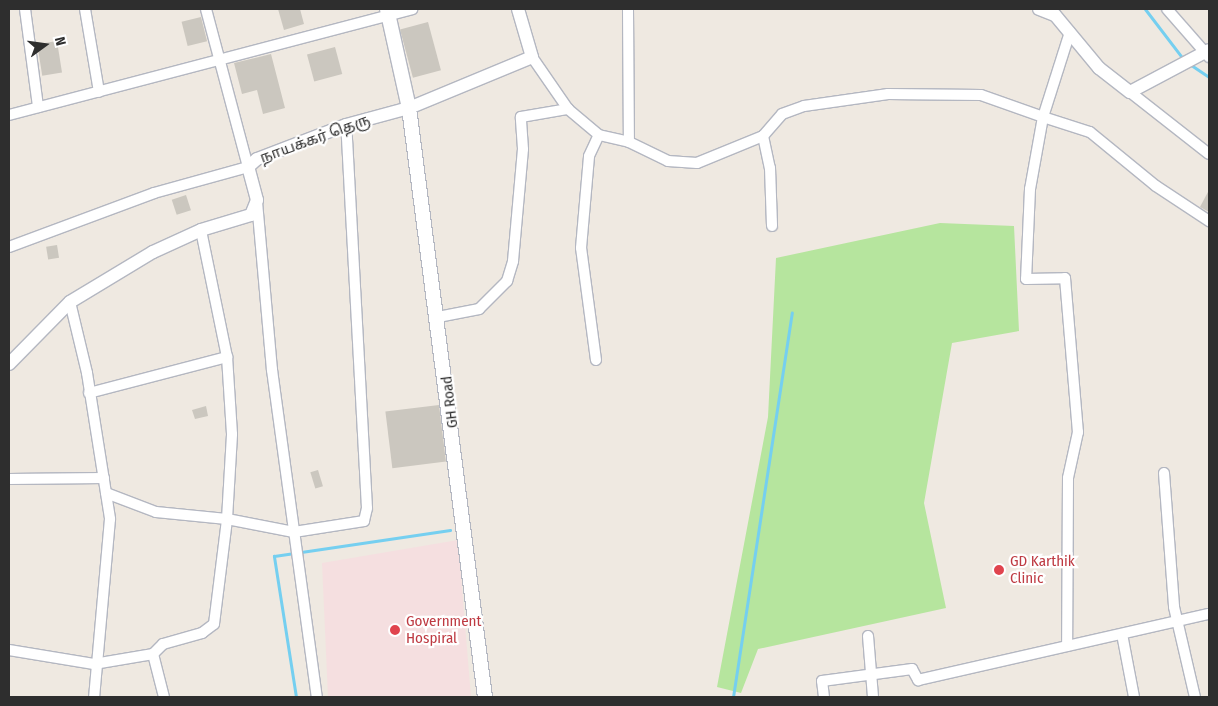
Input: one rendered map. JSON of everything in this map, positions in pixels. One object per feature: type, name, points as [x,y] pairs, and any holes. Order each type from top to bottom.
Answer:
[{"type":"main road","name":"GH Road","points":[[388,12],[409,108],[438,317],[485,697]]},
{"type":"street","points":[[25,9],[38,107]]},
{"type":"street","points":[[85,9],[99,92]]},
{"type":"street","points":[[9,248],[154,193],[248,168],[216,60],[206,9]]},
{"type":"street","points":[[9,115],[388,12],[412,9]]},
{"type":"street","points":[[518,9],[532,57],[568,109],[599,135],[629,142],[668,161],[697,163],[763,136],[782,114],[804,106],[888,94],[981,95],[1090,132],[1156,186],[1209,221]]},
{"type":"street","points":[[628,9],[629,142]]},
{"type":"street","points":[[1039,9],[1054,12],[1099,68],[1209,154]]},
{"type":"street","points":[[1130,92],[1207,53],[1167,9]]},
{"type":"street","points":[[1067,646],[1068,478],[1078,432],[1065,278],[1026,279],[1030,189],[1043,117],[1070,32]]},
{"type":"street","name":"நாயக்கர் தெரு","points":[[257,200],[248,168],[257,159],[346,125],[409,108],[532,57]]},
{"type":"street","points":[[438,317],[479,309],[507,281],[513,261],[524,149],[521,117],[568,109]]},
{"type":"street","points":[[106,493],[156,512],[227,519],[294,532],[364,521],[367,508],[346,125]]},
{"type":"street","points":[[596,360],[580,248],[589,156],[599,135]]},
{"type":"street","points":[[763,136],[770,168],[772,226]]},
{"type":"street","points":[[257,200],[294,532],[317,697]]},
{"type":"street","points":[[9,364],[70,302],[153,252],[200,230],[251,215],[257,200]]},
{"type":"street","points":[[9,650],[94,664],[153,654],[163,644],[202,633],[214,624],[227,519],[232,434],[227,357],[200,230]]},
{"type":"street","points":[[70,302],[89,393],[96,452],[104,478],[110,519],[94,664],[94,697]]},
{"type":"street","points":[[89,393],[227,357]]},
{"type":"street","points":[[1164,473],[1165,531],[1179,621],[1195,697]]},
{"type":"street","points":[[9,480],[104,478]]},
{"type":"street","points":[[824,697],[822,681],[912,668],[918,680],[1209,614]]},
{"type":"street","points":[[1122,634],[1134,697]]},
{"type":"street","points":[[868,636],[873,697]]},
{"type":"street","points":[[153,654],[164,697]]},
{"type":"shaded area","name":"Government Hospiral","points":[[458,540],[471,697],[328,697],[322,563]]},
{"type":"green space","points":[[940,223],[1014,226],[1019,331],[952,343],[924,503],[946,608],[758,649],[741,693],[717,687],[768,417],[776,258]]},
{"type":"building","points":[[278,9],[300,9],[304,24],[284,30]]},
{"type":"building","points":[[201,17],[207,41],[188,46],[182,22]]},
{"type":"building","points":[[428,22],[441,70],[413,78],[400,30]]},
{"type":"building","points":[[57,41],[62,73],[42,76],[37,44]]},
{"type":"building","points":[[335,47],[342,74],[314,82],[307,55]]},
{"type":"building","points":[[271,54],[285,108],[263,114],[257,90],[242,94],[234,63]]},
{"type":"building","points":[[1209,190],[1209,212],[1200,207]]},
{"type":"building","points":[[186,195],[191,210],[177,215],[172,200]]},
{"type":"building","points":[[57,245],[59,258],[48,260],[46,247]]},
{"type":"building","points":[[439,405],[446,462],[392,468],[385,412]]},
{"type":"building","points":[[206,406],[208,416],[195,419],[192,410]]},
{"type":"building","points":[[318,470],[323,486],[315,489],[310,472]]},
{"type":"waterway","points":[[1145,9],[1184,60]]},
{"type":"waterway","points":[[1191,65],[1209,77]]},
{"type":"waterway","points":[[733,697],[792,312]]},
{"type":"waterway","points":[[296,697],[274,556],[450,530]]},
{"type":"place","name":"GD Karthik Clinic","points":[[999,570]]},
{"type":"place","name":"Government Hospiral","points":[[395,630]]}]
